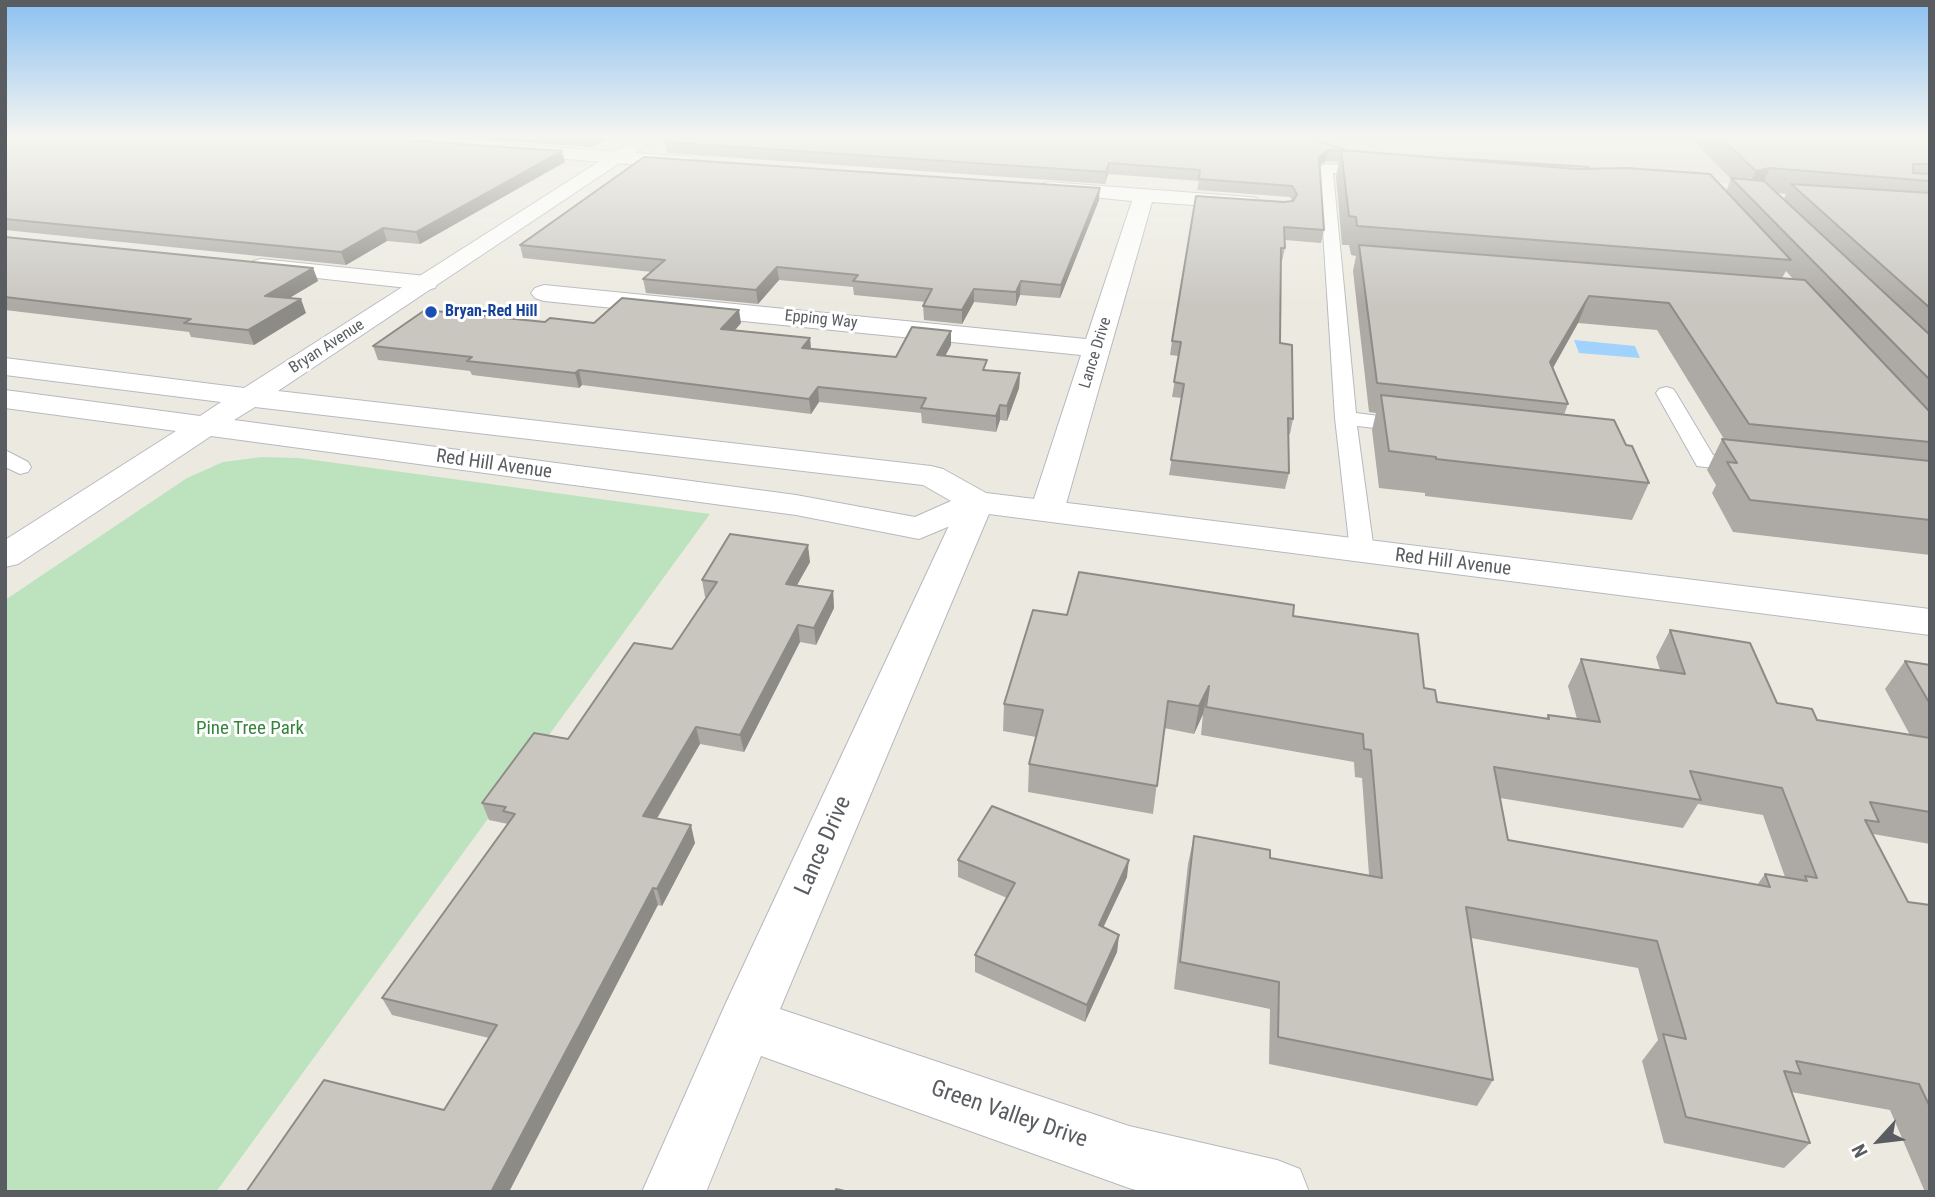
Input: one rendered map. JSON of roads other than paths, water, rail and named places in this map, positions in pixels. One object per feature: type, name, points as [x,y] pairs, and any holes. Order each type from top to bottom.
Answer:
[{"type":"main road","name":"Bryan Avenue","points":[[5,556],[563,194]]},
{"type":"main road","points":[[1128,194],[1268,204]]},
{"type":"main road","name":"Lance Drive","points":[[1048,511],[1144,195]]},
{"type":"main road","points":[[236,263],[426,284]]},
{"type":"main road","name":"Epping Way","points":[[544,293],[1098,348]]},
{"type":"main road","name":"Red Hill Avenue","points":[[5,366],[248,397],[931,476],[977,502],[1930,622]]},
{"type":"main road","name":"Red Hill Avenue","points":[[5,399],[796,505],[919,528],[977,502]]},
{"type":"main road","name":"Lance Drive","points":[[674,1192],[745,1024],[977,502]]},
{"type":"main road","name":"Green Valley Drive","points":[[745,1024],[1129,1157],[1277,1192]]},
{"type":"lane","points":[[1330,194],[1340,262],[1345,418],[1362,551]]},
{"type":"lane","points":[[1667,393],[1705,461],[1771,468]]},
{"type":"lane","points":[[1345,418],[1427,428]]},
{"type":"water","points":[[1574,340],[1635,346],[1640,358],[1579,353]]},
{"type":"place","name":"Bryan-Red Hill","points":[[431,312]]},
{"type":"park label","name":"Pine Tree Park","points":[[250,729]]}]
